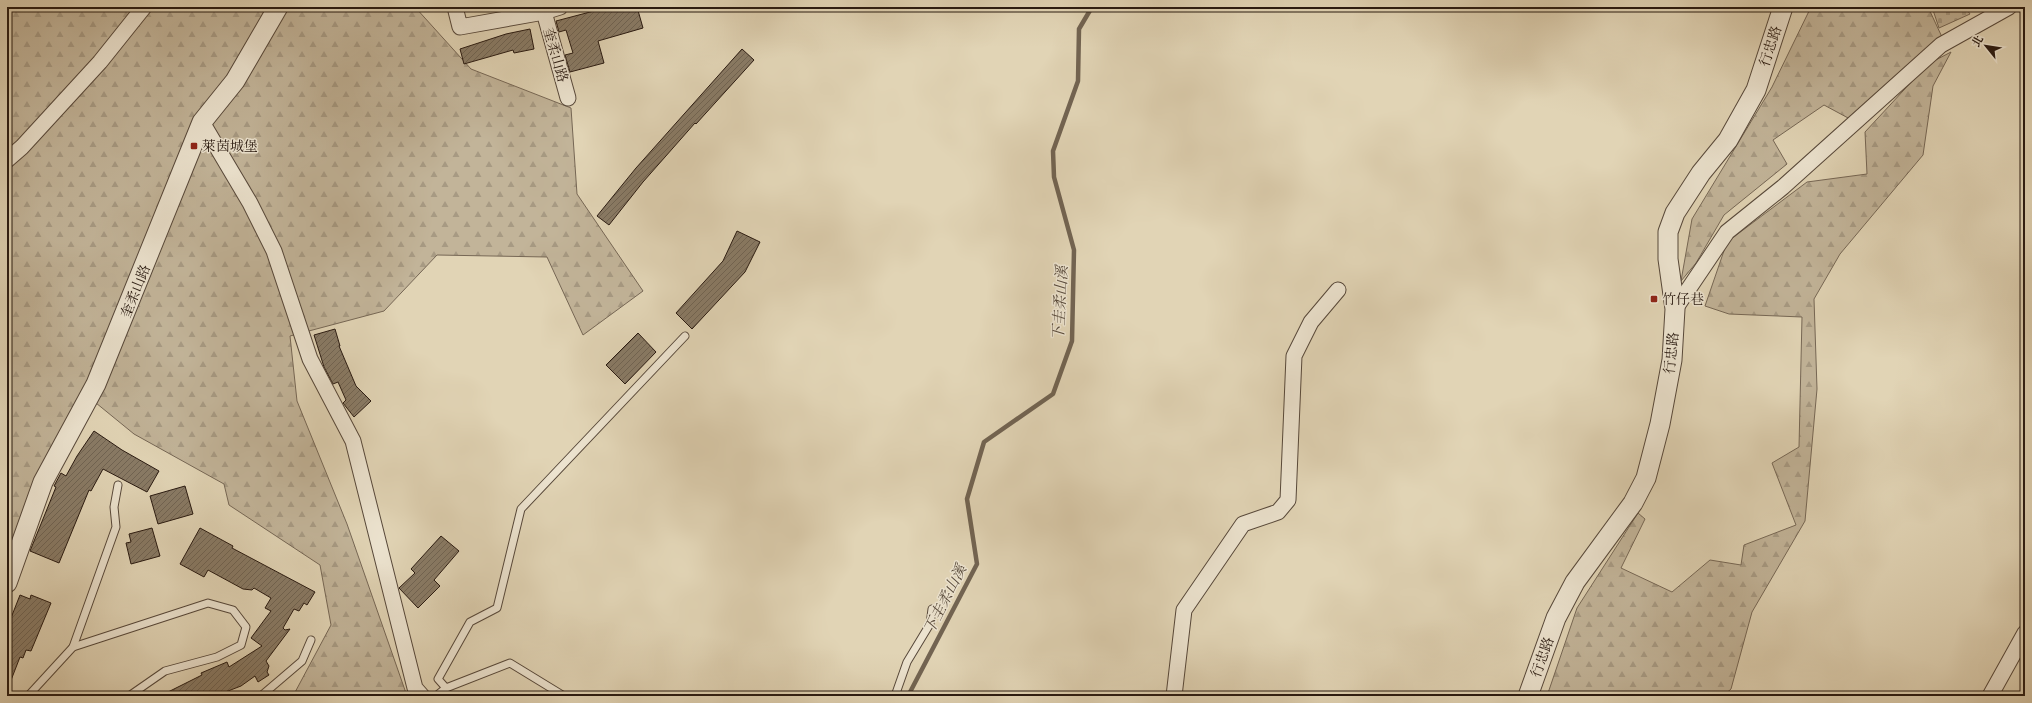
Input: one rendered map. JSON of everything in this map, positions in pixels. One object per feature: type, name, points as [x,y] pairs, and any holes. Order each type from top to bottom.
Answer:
[{"type":"street","points":[[7,160],[22,147],[100,62],[144,7]]},
{"type":"street","name":"奎柔山路","points":[[7,583],[43,482],[96,384],[202,122],[235,81],[278,7]]},
{"type":"street","name":"奎柔山路","points":[[455,7],[460,27],[554,9],[568,98]]},
{"type":"street","name":"行忠路","points":[[1528,696],[1556,618],[1575,582],[1633,503],[1646,478],[1660,424],[1672,360],[1675,309],[1668,259],[1668,232],[1674,213],[1701,174],[1728,140],[1756,90],[1783,7]]},
{"type":"street","points":[[1675,309],[1728,232],[1783,187],[1940,45],[2009,7]]},
{"type":"street","points":[[202,122],[250,203],[274,251],[310,359],[353,441],[416,688],[422,696]]},
{"type":"street","points":[[1174,696],[1184,610],[1243,524],[1278,512],[1288,500],[1294,356],[1311,322],[1338,290]]},
{"type":"street","points":[[1990,696],[2025,633]]},
{"type":"lane","points":[[446,688],[438,679],[470,622],[497,608],[521,509],[684,336]]},
{"type":"lane","points":[[28,696],[73,647],[116,527],[114,507],[118,485]]},
{"type":"lane","points":[[73,647],[208,603],[233,610],[246,627],[241,645],[217,657],[165,671],[129,696]]},
{"type":"lane","points":[[895,696],[907,662],[930,624],[932,609]]},
{"type":"lane","points":[[261,696],[302,662],[311,640]]},
{"type":"lane","points":[[436,696],[446,688],[510,663],[564,696]]},
{"type":"green space","points":[[7,7],[415,7],[471,69],[571,108],[577,194],[643,291],[583,335],[547,257],[437,255],[384,311],[290,336],[297,401],[347,524],[407,696],[293,696],[331,625],[320,565],[229,505],[224,484],[134,434],[85,394],[60,432],[39,472],[7,558]]},
{"type":"green space","points":[[1811,7],[1928,7],[1942,37],[1850,119],[1824,105],[1773,140],[1787,164],[1724,215],[1696,263],[1681,281],[1692,219],[1772,87]]},
{"type":"green space","points":[[1932,7],[1965,7],[1970,14],[1939,28]]},
{"type":"green space","points":[[1951,52],[1933,86],[1923,155],[1840,254],[1814,299],[1817,389],[1805,521],[1752,612],[1731,689],[1723,696],[1547,696],[1577,608],[1638,513],[1645,519],[1621,568],[1672,592],[1710,560],[1741,565],[1744,545],[1796,525],[1772,463],[1799,447],[1802,317],[1729,314],[1705,306],[1727,242],[1807,182],[1867,174],[1865,132],[1928,64]]},
{"type":"building","points":[[609,7],[637,7],[643,28],[598,41],[604,63],[570,72],[565,55],[573,53],[566,30],[559,32],[556,21]]},
{"type":"building","points":[[530,29],[534,49],[514,53],[513,50],[464,64],[460,49],[506,34]]},
{"type":"building","points":[[742,49],[754,60],[696,124],[695,123],[643,182],[609,225],[597,216],[636,168]]},
{"type":"building","points":[[737,231],[760,242],[745,272],[692,329],[676,313],[723,261]]},
{"type":"building","points":[[335,329],[339,346],[356,386],[371,401],[354,417],[343,403],[346,400],[338,382],[333,384],[324,367],[314,335]]},
{"type":"building","points":[[638,333],[656,352],[625,384],[606,365]]},
{"type":"building","points":[[94,431],[122,450],[159,471],[147,492],[103,469],[91,491],[89,490],[59,563],[30,551],[56,487],[54,486],[61,473],[66,476],[77,456]]},
{"type":"building","points":[[185,486],[193,514],[158,524],[150,496]]},
{"type":"building","points":[[152,528],[160,556],[131,564],[126,543],[131,542],[129,534]]},
{"type":"building","points":[[200,528],[233,546],[232,548],[315,592],[307,605],[304,603],[299,611],[294,609],[283,628],[285,630],[290,629],[266,661],[269,666],[267,672],[269,675],[258,682],[255,676],[241,686],[215,696],[160,696],[202,675],[201,673],[227,662],[229,667],[262,646],[251,638],[271,611],[265,608],[271,598],[254,588],[252,590],[243,589],[208,570],[204,577],[180,564]]},
{"type":"building","points":[[441,536],[459,551],[434,580],[440,586],[418,608],[399,588],[415,573],[411,569]]},
{"type":"building","points":[[20,595],[30,599],[31,595],[51,603],[31,651],[26,650],[23,658],[20,657],[8,688],[7,622],[9,623]]},
{"type":"waterway","name":"下圭柔山溪","points":[[908,696],[977,564],[967,499],[984,442],[1053,394],[1072,341],[1074,250],[1054,177],[1053,151],[1078,81],[1079,29],[1092,7]]},
{"type":"place","name":"萊茵城堡","points":[[194,146]]},
{"type":"place","name":"竹仔巷","points":[[1654,299]]}]
